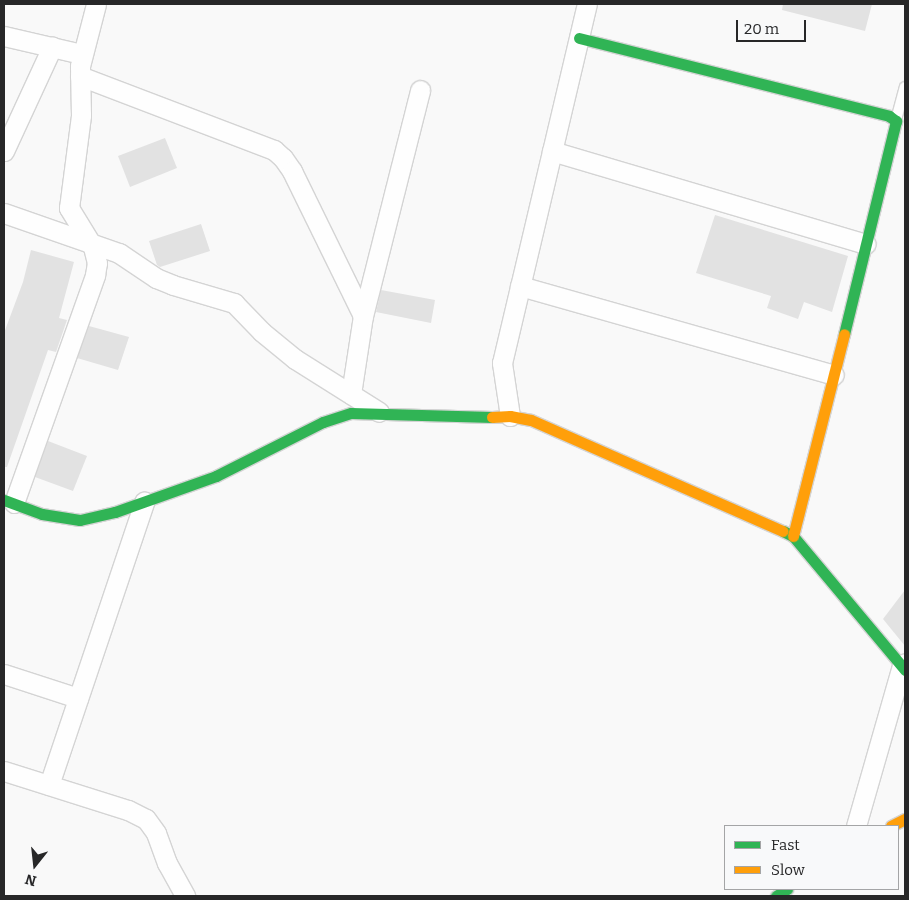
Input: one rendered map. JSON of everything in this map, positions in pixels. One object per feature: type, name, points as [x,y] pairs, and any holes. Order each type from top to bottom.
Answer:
[{"type":"street","points":[[96,4],[82,54],[80,76],[81,115],[69,208],[93,247],[96,263],[95,275],[9,502],[42,514],[80,520],[115,512],[216,476],[323,422],[351,413],[379,412],[480,418],[510,416],[532,420],[793,536],[904,666],[856,825]]},
{"type":"street","points":[[510,416],[502,363],[586,4]]},
{"type":"street","points":[[4,36],[82,54]]},
{"type":"street","points":[[579,38],[889,116],[896,121],[898,146],[866,244],[793,536]]},
{"type":"street","points":[[4,151],[52,47]]},
{"type":"street","points":[[80,76],[274,150],[283,158],[292,171],[363,316]]},
{"type":"street","points":[[351,394],[363,316],[420,90]]},
{"type":"street","points":[[552,151],[866,244]]},
{"type":"street","points":[[4,213],[119,253],[156,278],[234,303],[262,332],[295,359],[379,412]]},
{"type":"street","points":[[520,286],[834,375]]},
{"type":"street","points":[[49,785],[144,502]]},
{"type":"street","points":[[4,674],[78,698]]},
{"type":"street","points":[[4,771],[128,810],[146,819],[156,833],[167,863],[185,896]]},
{"type":"street","points":[[893,825],[905,819]]},
{"type":"lane","points":[[896,121],[905,88]]},
{"type":"building","points":[[783,4],[872,4],[865,31],[782,10]]},
{"type":"building","points":[[165,138],[177,168],[130,187],[118,156]]},
{"type":"building","points":[[715,215],[848,256],[832,312],[804,302],[798,319],[767,308],[771,296],[696,273]]},
{"type":"building","points":[[201,224],[210,251],[160,267],[157,265],[149,241]]},
{"type":"building","points":[[31,250],[74,262],[59,318],[67,320],[56,352],[48,350],[7,467],[4,467],[4,333],[23,282]]},
{"type":"building","points":[[381,290],[435,300],[431,323],[376,312]]},
{"type":"building","points":[[89,326],[129,337],[118,370],[77,358]]},
{"type":"building","points":[[48,441],[87,456],[73,491],[35,477]]},
{"type":"building","points":[[905,590],[905,646],[883,619]]},
{"type":"traffic: fast","points":[[579,38],[889,116],[896,121],[844,334]]},
{"type":"traffic: fast","points":[[4,500],[42,514],[80,520],[115,512],[216,476],[323,422],[351,413],[492,417]]},
{"type":"traffic: fast","points":[[783,531],[793,536],[905,670]]},
{"type":"traffic: fast","points":[[776,896],[785,890]]},
{"type":"traffic: slow","points":[[793,536],[844,334]]},
{"type":"traffic: slow","points":[[492,417],[510,416],[531,420],[783,531]]},
{"type":"traffic: slow","points":[[893,825],[905,819]]}]
